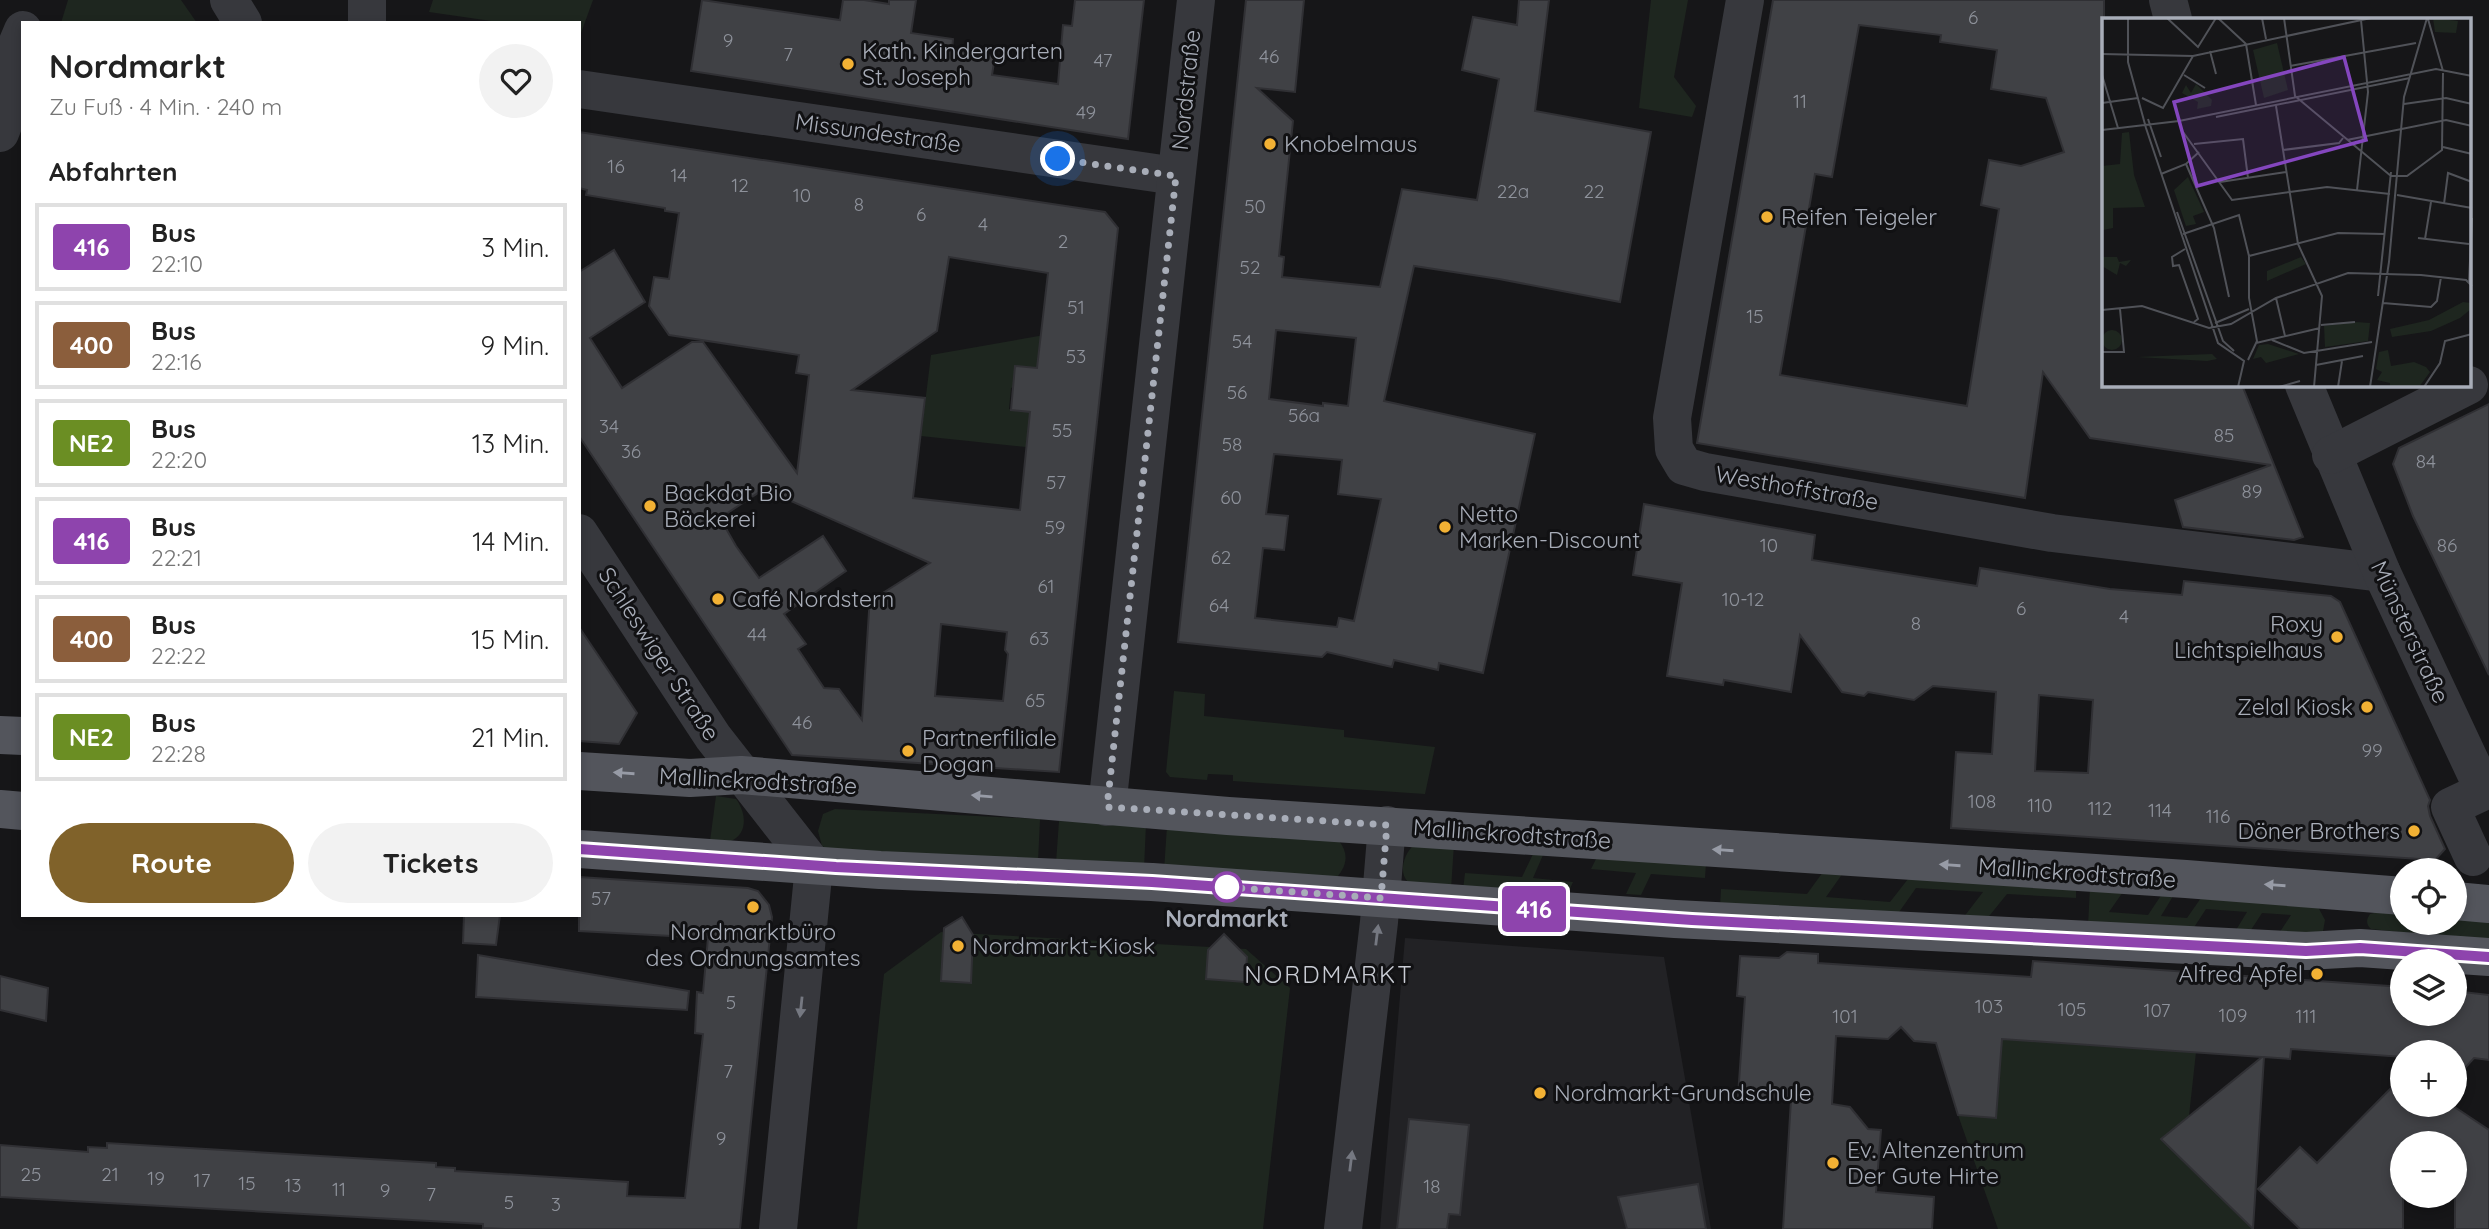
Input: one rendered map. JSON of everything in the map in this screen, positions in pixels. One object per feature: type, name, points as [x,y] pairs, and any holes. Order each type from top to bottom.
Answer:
[{"type":"main road","points":[[0,735],[21,736]]},
{"type":"main road","name":"Mallinckrodtstraße","points":[[581,771],[690,778],[741,775],[1107,807],[2390,895]]},
{"type":"main road","points":[[0,809],[21,811]]},
{"type":"main road","points":[[581,849],[814,866],[1152,882],[1709,921],[2306,951],[2340,948],[2489,957]]},
{"type":"main road","points":[[2340,948],[2343,891]]},
{"type":"main road","points":[[2467,902],[2489,904]]},
{"type":"street","points":[[25,21],[35,0]]},
{"type":"street","points":[[229,0],[242,21]]},
{"type":"street","points":[[367,0],[367,21]]},
{"type":"street","name":"Nordstraße","points":[[1107,807],[1196,0]]},
{"type":"street","name":"Westhoffstraße","points":[[1745,0],[1672,418],[1674,449],[1684,466],[1705,472],[2052,533],[2382,573]]},
{"type":"street","points":[[2168,0],[2173,18]]},
{"type":"street","points":[[0,133],[15,94],[17,38]]},
{"type":"street","name":"Missundestraße","points":[[581,89],[1176,176]]},
{"type":"street","points":[[2472,384],[2489,375]]},
{"type":"street","name":"Münsterstraße","points":[[2305,387],[2382,573],[2484,791],[2450,807],[2473,857]]},
{"type":"street","points":[[2331,455],[2466,387]]},
{"type":"street","name":"Schleswiger Straße","points":[[581,536],[713,737],[741,775]]},
{"type":"street","points":[[741,775],[814,866],[778,1229]]},
{"type":"street","points":[[1343,1229],[1387,825]]},
{"type":"shaded area","points":[[68,0],[181,0],[196,21],[62,21]]},
{"type":"shaded area","points":[[433,0],[593,0],[581,33],[581,21],[491,21],[429,12]]},
{"type":"shaded area","points":[[1651,0],[1688,0],[1674,77],[1696,106],[1692,117],[1639,108]]},
{"type":"shaded area","points":[[1050,334],[1046,372],[1011,388],[1009,409],[1030,412],[1026,447],[921,436],[931,355]]},
{"type":"shaded area","points":[[1174,691],[1205,694],[1204,716],[1344,730],[1344,737],[1435,747],[1425,794],[1233,781],[1233,775],[1208,774],[1207,780],[1170,777],[1166,772]]},
{"type":"shaded area","points":[[716,796],[736,799],[742,809],[743,826],[738,836],[730,841],[710,841]]},
{"type":"shaded area","points":[[835,809],[1040,819],[1038,862],[833,852],[822,846],[818,831],[823,814]]},
{"type":"shaded area","points":[[1059,821],[1146,824],[1144,869],[1056,863]]},
{"type":"shaded area","points":[[1167,826],[1339,841],[1344,850],[1345,864],[1337,877],[1164,871]]},
{"type":"shaded area","points":[[1415,844],[1454,844],[1451,889],[1416,886],[1405,878],[1403,866],[1407,854]]},
{"type":"shaded area","points":[[1533,854],[1543,855],[1533,878],[1573,882],[1566,897],[1463,890],[1465,873],[1522,877]]},
{"type":"shaded area","points":[[1598,855],[1706,863],[1705,878],[1651,874],[1641,895],[1626,894],[1636,873],[1591,869]]},
{"type":"shaded area","points":[[1823,872],[1843,873],[1826,897],[1890,902],[1908,879],[2076,887],[2076,898],[2007,894],[1986,920],[1963,918],[1983,892],[1916,888],[1897,915],[1720,907],[1721,889],[1807,894]]},
{"type":"shaded area","points":[[2090,887],[2125,889],[2109,912],[2148,915],[2164,891],[2175,893],[2161,916],[2187,918],[2203,895],[2318,907],[2325,920],[2323,931],[2276,938],[2291,915],[2262,913],[2247,936],[2233,935],[2247,912],[2206,909],[2191,932],[2088,926]]},
{"type":"shaded area","points":[[2375,909],[2390,911],[2390,931],[2371,929],[2367,920],[2370,914],[2374,913]]},
{"type":"shaded area","points":[[2467,919],[2489,922],[2489,941],[2430,935],[2467,935]]},
{"type":"shaded area","name":"Nordmarkt","points":[[941,932],[1246,949],[1290,988],[1263,1229],[857,1229],[884,974]]},
{"type":"shaded area","name":"Nordmarkt-Grundschule","points":[[1405,938],[1664,957],[1711,1229],[1380,1229]]},
{"type":"shaded area","points":[[1997,1038],[2196,1052],[2189,1116],[2161,1139],[2254,1229],[1998,1229],[1958,1115],[1996,1118],[2000,1069]]},
{"type":"building","points":[[702,0],[840,20],[843,0],[889,4],[889,0],[916,0],[911,33],[953,39],[952,50],[995,56],[992,75],[1058,84],[1063,25],[1072,26],[1075,0],[1144,0],[1128,139],[691,71]]},
{"type":"building","points":[[1246,0],[1304,0],[1295,92],[1257,88],[1293,121],[1279,256],[1284,257],[1282,277],[1380,287],[1402,189],[1477,200],[1499,79],[1462,70],[1473,17],[1517,25],[1519,0],[1549,0],[1535,111],[1651,132],[1620,302],[1414,266],[1384,401],[1535,434],[1483,673],[1439,663],[1438,670],[1394,660],[1392,667],[1327,652],[1322,657],[1178,642]],"holes":[[[1276,330],[1356,338],[1348,406],[1323,403],[1323,406],[1269,399]],[[1274,454],[1342,460],[1338,494],[1381,499],[1354,621],[1339,618],[1337,627],[1255,618],[1263,548],[1284,550],[1288,516],[1266,514]]]},
{"type":"building","points":[[1773,0],[2104,0],[2102,387],[2243,387],[2303,537],[2294,540],[2183,527],[2175,500],[2271,465],[2090,438],[2043,372],[2025,498],[1697,443]],"holes":[[[1859,25],[1941,35],[1940,42],[1997,50],[1991,89],[2046,98],[2064,152],[2021,166],[1989,160],[1981,205],[1999,209],[1967,406],[1780,375],[1815,174],[1832,177]]]},
{"type":"building","points":[[581,132],[1105,212],[1118,228],[1059,772],[792,755],[581,439],[581,271],[614,250],[645,302],[590,338],[622,388],[692,342],[703,342],[797,473],[809,375],[796,373],[799,355],[669,335],[649,306],[654,277],[669,279],[679,213],[665,211],[665,208],[586,195],[587,190],[581,188]],"holes":[[[949,257],[1048,273],[1037,368],[1015,366],[1011,410],[1030,412],[1020,510],[913,498],[925,398],[852,390],[937,331]],[[773,483],[782,497],[930,563],[878,596],[870,596],[862,720],[839,689],[824,688],[798,649],[806,644],[784,614],[846,571],[823,536],[759,578],[720,518]],[[941,624],[1007,632],[1005,650],[1008,654],[1003,701],[935,696]]]},
{"type":"building","points":[[2489,404],[2489,675],[2413,516],[2393,464],[2399,448]]},
{"type":"building","points":[[1644,504],[1815,535],[1812,560],[1977,586],[1980,568],[2110,589],[2182,595],[2184,581],[2331,596],[2340,602],[2430,800],[2430,816],[2445,849],[2437,858],[2405,858],[1951,828],[1956,752],[1992,754],[1996,692],[1933,686],[1914,700],[1868,692],[1864,696],[1842,692],[1800,635],[1791,692],[1724,680],[1723,685],[1667,676],[1682,583],[1633,575]],"holes":[[[2039,695],[2093,700],[2088,773],[2035,771]]]},
{"type":"building","points":[[581,630],[637,713],[619,744],[581,741]]},
{"type":"building","points":[[581,877],[748,888],[758,891],[769,905],[772,917],[740,1229],[505,1229],[483,1228],[483,1224],[0,1197],[0,1145],[88,1152],[88,1147],[107,1148],[107,1143],[436,1163],[436,1167],[455,1168],[455,1171],[628,1182],[627,1196],[685,1198],[703,1034],[695,1033],[697,992],[703,993],[708,938],[579,931]]},
{"type":"building","points":[[464,917],[500,917],[496,945],[463,943]]},
{"type":"building","points":[[962,917],[973,935],[971,983],[941,981],[944,928]]},
{"type":"building","points":[[1224,934],[1247,957],[1245,982],[1206,979],[1208,950]]},
{"type":"building","points":[[1787,952],[1818,954],[1818,963],[2031,977],[2033,961],[2390,986],[2390,1026],[2467,1026],[2467,992],[2489,995],[2489,1060],[2474,1058],[2467,1066],[2467,1040],[2390,1040],[2390,1056],[2291,1049],[2290,1059],[2264,1057],[2253,1229],[2161,1139],[2262,1057],[2002,1039],[1996,1118],[1958,1115],[1936,1043],[1914,1041],[1901,1027],[1888,1039],[1836,1036],[1832,1104],[1850,1107],[1868,1129],[1881,1130],[1876,1192],[1934,1197],[1932,1229],[1783,1229],[1791,1100],[1738,1096],[1745,997],[1737,996],[1740,956],[1779,958]]},
{"type":"building","points":[[478,955],[689,991],[687,1010],[476,997]]},
{"type":"building","points":[[0,976],[48,988],[46,1021],[0,1010]]},
{"type":"building","points":[[2390,1089],[2390,1117],[2467,1115],[2489,1130],[2489,1229],[2455,1229],[2455,1208],[2467,1208],[2467,1131],[2390,1131],[2390,1208],[2403,1208],[2403,1229],[2300,1229],[2258,1189],[2300,1147],[2317,1163]]},
{"type":"building","points":[[1409,1119],[1469,1125],[1460,1215],[1449,1214],[1447,1229],[1397,1229]]},
{"type":"building","points":[[1698,1184],[1706,1229],[1627,1229],[1618,1197]]},
{"type":"bus line","name":"416","points":[[581,849],[836,867],[1152,882],[1692,920],[2306,951],[2360,948],[2489,957]]},
{"type":"place","name":"Kath. Kindergarten St. Joseph","points":[[848,64]]},
{"type":"place","name":"Knobelmaus","points":[[1270,144]]},
{"type":"place","name":"Reifen Teigeler","points":[[1767,217]]},
{"type":"place","name":"Backdat Bio Bäckerei","points":[[650,506]]},
{"type":"place","name":"Netto Marken-Discount","points":[[1445,527]]},
{"type":"place","name":"Café Nordstern","points":[[718,599]]},
{"type":"place","name":"Roxy Lichtspielhaus","points":[[2337,637]]},
{"type":"place","name":"Zelal Kiosk","points":[[2367,707]]},
{"type":"place","name":"Partnerfiliale Dogan","points":[[908,751]]},
{"type":"place","name":"Döner Brothers","points":[[2414,831]]},
{"type":"place","name":"Nordmarkt","points":[[1227,887]]},
{"type":"place","name":"Nordmarktbüro des Ordnungsamtes","points":[[753,907]]},
{"type":"place","name":"Nordmarkt-Kiosk","points":[[958,946]]},
{"type":"place","name":"Alfred Apfel","points":[[2317,974]]},
{"type":"place","name":"Nordmarkt-Grundschule","points":[[1540,1093]]},
{"type":"place","name":"Ev. Altenzentrum Der Gute Hirte","points":[[1833,1163]]},
{"type":"district","name":"NORDMARKT","points":[[1329,975]]},
{"type":"route","points":[[1058,159],[1176,176],[1107,807],[1387,825],[1381,898],[1223,887],[1227,887]]}]
